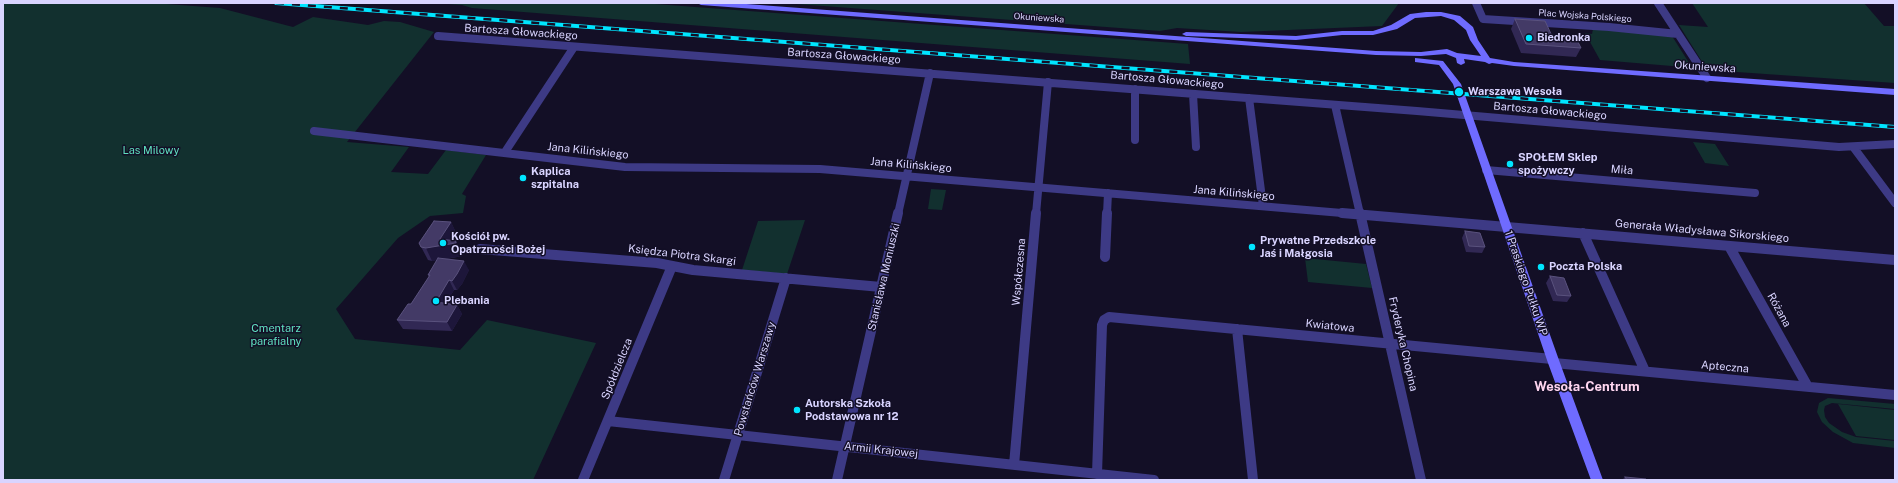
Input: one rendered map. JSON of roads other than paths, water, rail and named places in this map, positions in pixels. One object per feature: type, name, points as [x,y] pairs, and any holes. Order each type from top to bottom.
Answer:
[{"type":"main road","name":"Okuniewska","points":[[701,3],[1376,54],[1442,64],[1489,62]]},
{"type":"main road","points":[[1164,38],[1190,33],[1296,38],[1342,33],[1373,32],[1391,28],[1413,16],[1435,14],[1452,16],[1465,24],[1470,29],[1474,40],[1489,62]]},
{"type":"main road","name":"Okuniewska","points":[[1376,54],[1436,54],[1443,51],[1489,62],[1895,92]]},
{"type":"main road","name":"1 Praskiego Pułku WP","points":[[1436,54],[1436,59],[1442,64],[1457,84],[1553,361],[1597,480]]},
{"type":"main road","points":[[1457,55],[1461,59],[1459,64]]},
{"type":"main road","name":"1 Praskiego Pułku WP","points":[[1457,84],[1459,64]]},
{"type":"street","name":"Plac Wojska Polskiego","points":[[1476,3],[1483,19],[1616,27],[1678,34]]},
{"type":"street","points":[[1658,3],[1707,78]]},
{"type":"street","name":"Bartosza Głowackiego","points":[[438,36],[1467,115],[1854,148],[1895,144]]},
{"type":"street","points":[[505,152],[574,47]]},
{"type":"street","name":"Stanisława Moniuszki","points":[[837,480],[930,73]]},
{"type":"street","name":"Współczesna","points":[[1014,465],[1048,82]]},
{"type":"street","points":[[1135,89],[1135,140]]},
{"type":"street","points":[[1192,94],[1196,147]]},
{"type":"street","points":[[1250,98],[1263,206]]},
{"type":"street","name":"Fryderyka Chopina","points":[[1335,105],[1421,480]]},
{"type":"street","name":"Jana Kilińskiego","points":[[314,131],[625,167],[820,169],[1506,227]]},
{"type":"street","points":[[1854,148],[1895,203]]},
{"type":"street","name":"Miła","points":[[1486,170],[1756,193]]},
{"type":"street","points":[[1105,257],[1108,193]]},
{"type":"street","name":"Generała Władysława Sikorskiego","points":[[1506,227],[1895,260]]},
{"type":"street","points":[[1583,233],[1644,371]]},
{"type":"street","name":"Różana","points":[[1729,246],[1808,387]]},
{"type":"street","name":"Księdza Piotra Skargi","points":[[480,248],[657,263],[693,270],[881,287]]},
{"type":"street","name":"Spółdzielcza","points":[[583,480],[672,266]]},
{"type":"street","name":"Powstańców Warszawy","points":[[724,480],[786,278]]},
{"type":"street","name":"Kwiatowa","points":[[1097,474],[1102,325],[1106,319],[1115,316],[1553,361]]},
{"type":"street","points":[[1237,329],[1253,480]]},
{"type":"street","name":"Apteczna","points":[[1553,361],[1895,395]]},
{"type":"street","name":"Armii Krajowej","points":[[608,421],[1154,480]]},
{"type":"railway","points":[[276,3],[1895,127]]},
{"type":"place","name":"Biedronka","points":[[1529,38]]},
{"type":"place","name":"Warszawa Wesoła","points":[[1459,92]]},
{"type":"place","name":"SPOŁEM Sklep spożywczy","points":[[1510,164]]},
{"type":"place","name":"Kaplica szpitalna","points":[[523,178]]},
{"type":"place","name":"Kościół pw. Opatrzności Bożej","points":[[443,243]]},
{"type":"place","name":"Prywatne Przedszkole Jaś i Małgosia","points":[[1252,247]]},
{"type":"place","name":"Poczta Polska","points":[[1541,267]]},
{"type":"place","name":"Plebania","points":[[436,301]]},
{"type":"place","name":"Autorska Szkoła Podstawowa nr 12","points":[[797,410]]},
{"type":"district","name":"Wesoła-Centrum","points":[[1587,387]]},
{"type":"park label","name":"Las Milowy","points":[[151,151]]},
{"type":"park label","name":"Cmentarz parafialny","points":[[276,335]]}]
